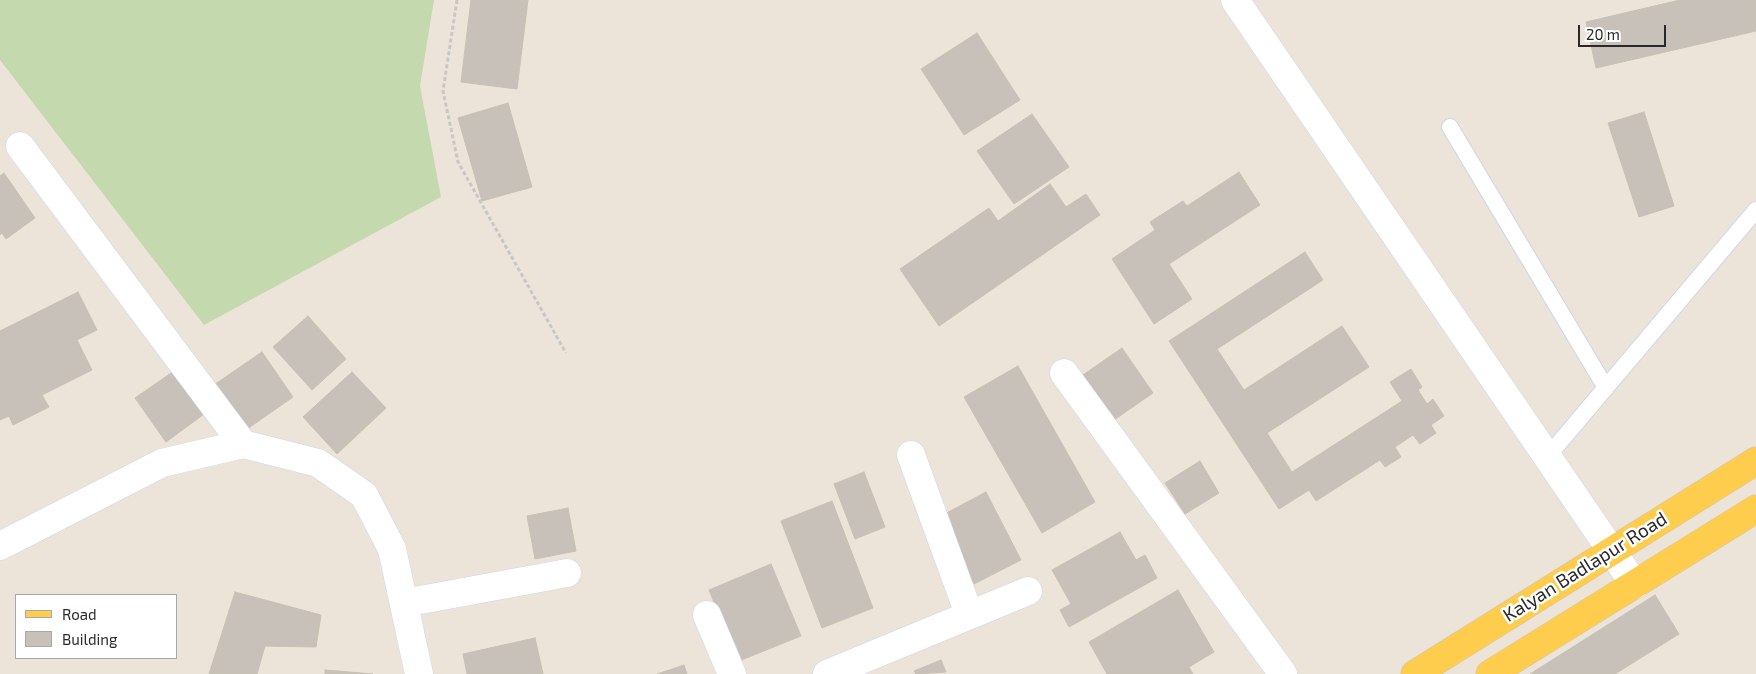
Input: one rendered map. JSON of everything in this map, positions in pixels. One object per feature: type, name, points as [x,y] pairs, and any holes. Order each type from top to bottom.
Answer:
[{"type":"main road","name":"Kalyan Badlapur Road","points":[[1415,674],[1756,461]]},
{"type":"main road","points":[[1490,674],[1756,509]]},
{"type":"street","points":[[1234,0],[1548,456],[1634,585]]},
{"type":"street","points":[[20,146],[243,444]]},
{"type":"street","points":[[1064,373],[1283,674]]},
{"type":"street","points":[[0,546],[162,463],[243,444],[318,462],[364,495],[392,549],[419,674]]},
{"type":"street","points":[[911,455],[969,614]]},
{"type":"street","points":[[404,604],[567,573]]},
{"type":"street","points":[[827,674],[1028,591]]},
{"type":"street","points":[[707,615],[732,674]]},
{"type":"lane","points":[[1450,127],[1606,388]]},
{"type":"lane","points":[[1548,456],[1756,210]]},
{"type":"path","points":[[457,0],[443,92],[458,162],[566,353]]},
{"type":"green space","points":[[0,0],[434,0],[420,86],[441,197],[204,325],[0,60]]},
{"type":"building","points":[[471,0],[528,0],[517,89],[461,82]]},
{"type":"building","points":[[1680,0],[1756,0],[1756,31],[1596,68],[1586,22]]},
{"type":"building","points":[[977,33],[1020,100],[964,135],[921,69]]},
{"type":"building","points":[[508,103],[532,187],[482,201],[458,118]]},
{"type":"building","points":[[1644,112],[1674,206],[1639,217],[1608,123]]},
{"type":"building","points":[[1032,114],[1069,167],[1014,204],[977,151]]},
{"type":"building","points":[[1239,172],[1260,205],[1169,264],[1192,299],[1154,324],[1112,259],[1155,230],[1150,222],[1183,201],[1187,206]]},
{"type":"building","points":[[4,173],[35,218],[6,239],[2,233],[0,235],[0,176]]},
{"type":"building","points":[[1050,184],[1066,207],[1086,194],[1100,215],[939,326],[900,269],[989,208],[998,221]]},
{"type":"building","points":[[1305,252],[1323,280],[1217,349],[1244,390],[1342,326],[1369,367],[1267,433],[1292,472],[1402,401],[1390,382],[1411,369],[1422,387],[1418,390],[1427,404],[1433,399],[1444,416],[1431,425],[1436,433],[1420,444],[1413,435],[1395,447],[1401,457],[1385,467],[1380,460],[1316,501],[1309,490],[1279,509],[1169,341]]},
{"type":"building","points":[[78,292],[97,330],[77,340],[92,370],[42,395],[49,407],[13,425],[9,416],[0,420],[0,331]]},
{"type":"building","points":[[308,316],[346,359],[312,390],[273,347]]},
{"type":"building","points":[[1122,348],[1153,393],[1111,422],[1080,377]]},
{"type":"building","points":[[262,352],[293,397],[240,434],[208,389]]},
{"type":"building","points":[[1018,366],[1095,502],[1042,533],[964,397]]},
{"type":"building","points":[[174,371],[204,414],[166,442],[135,398]]},
{"type":"building","points":[[352,372],[386,408],[337,454],[303,417]]},
{"type":"building","points":[[1200,461],[1219,493],[1185,514],[1165,483]]},
{"type":"building","points":[[864,472],[885,527],[855,539],[834,484]]},
{"type":"building","points":[[986,492],[1021,560],[974,584],[939,517]]},
{"type":"building","points":[[832,501],[873,608],[822,628],[781,521]]},
{"type":"building","points":[[568,508],[576,551],[535,559],[527,516]]},
{"type":"building","points":[[1120,532],[1136,560],[1145,555],[1157,578],[1069,627],[1060,610],[1071,604],[1052,570]]},
{"type":"building","points":[[771,564],[801,636],[739,661],[709,590]]},
{"type":"building","points":[[1178,590],[1214,652],[1189,667],[1193,674],[1107,674],[1089,642]]},
{"type":"building","points":[[235,592],[321,615],[316,647],[265,646],[257,674],[209,674]]},
{"type":"building","points":[[1655,595],[1679,634],[1615,674],[1530,674]]},
{"type":"building","points":[[535,638],[543,674],[467,674],[463,654]]},
{"type":"building","points":[[941,660],[946,672],[916,674],[914,671]]},
{"type":"building","points":[[684,665],[687,674],[657,674]]},
{"type":"building","points":[[325,670],[373,674],[325,674]]}]
